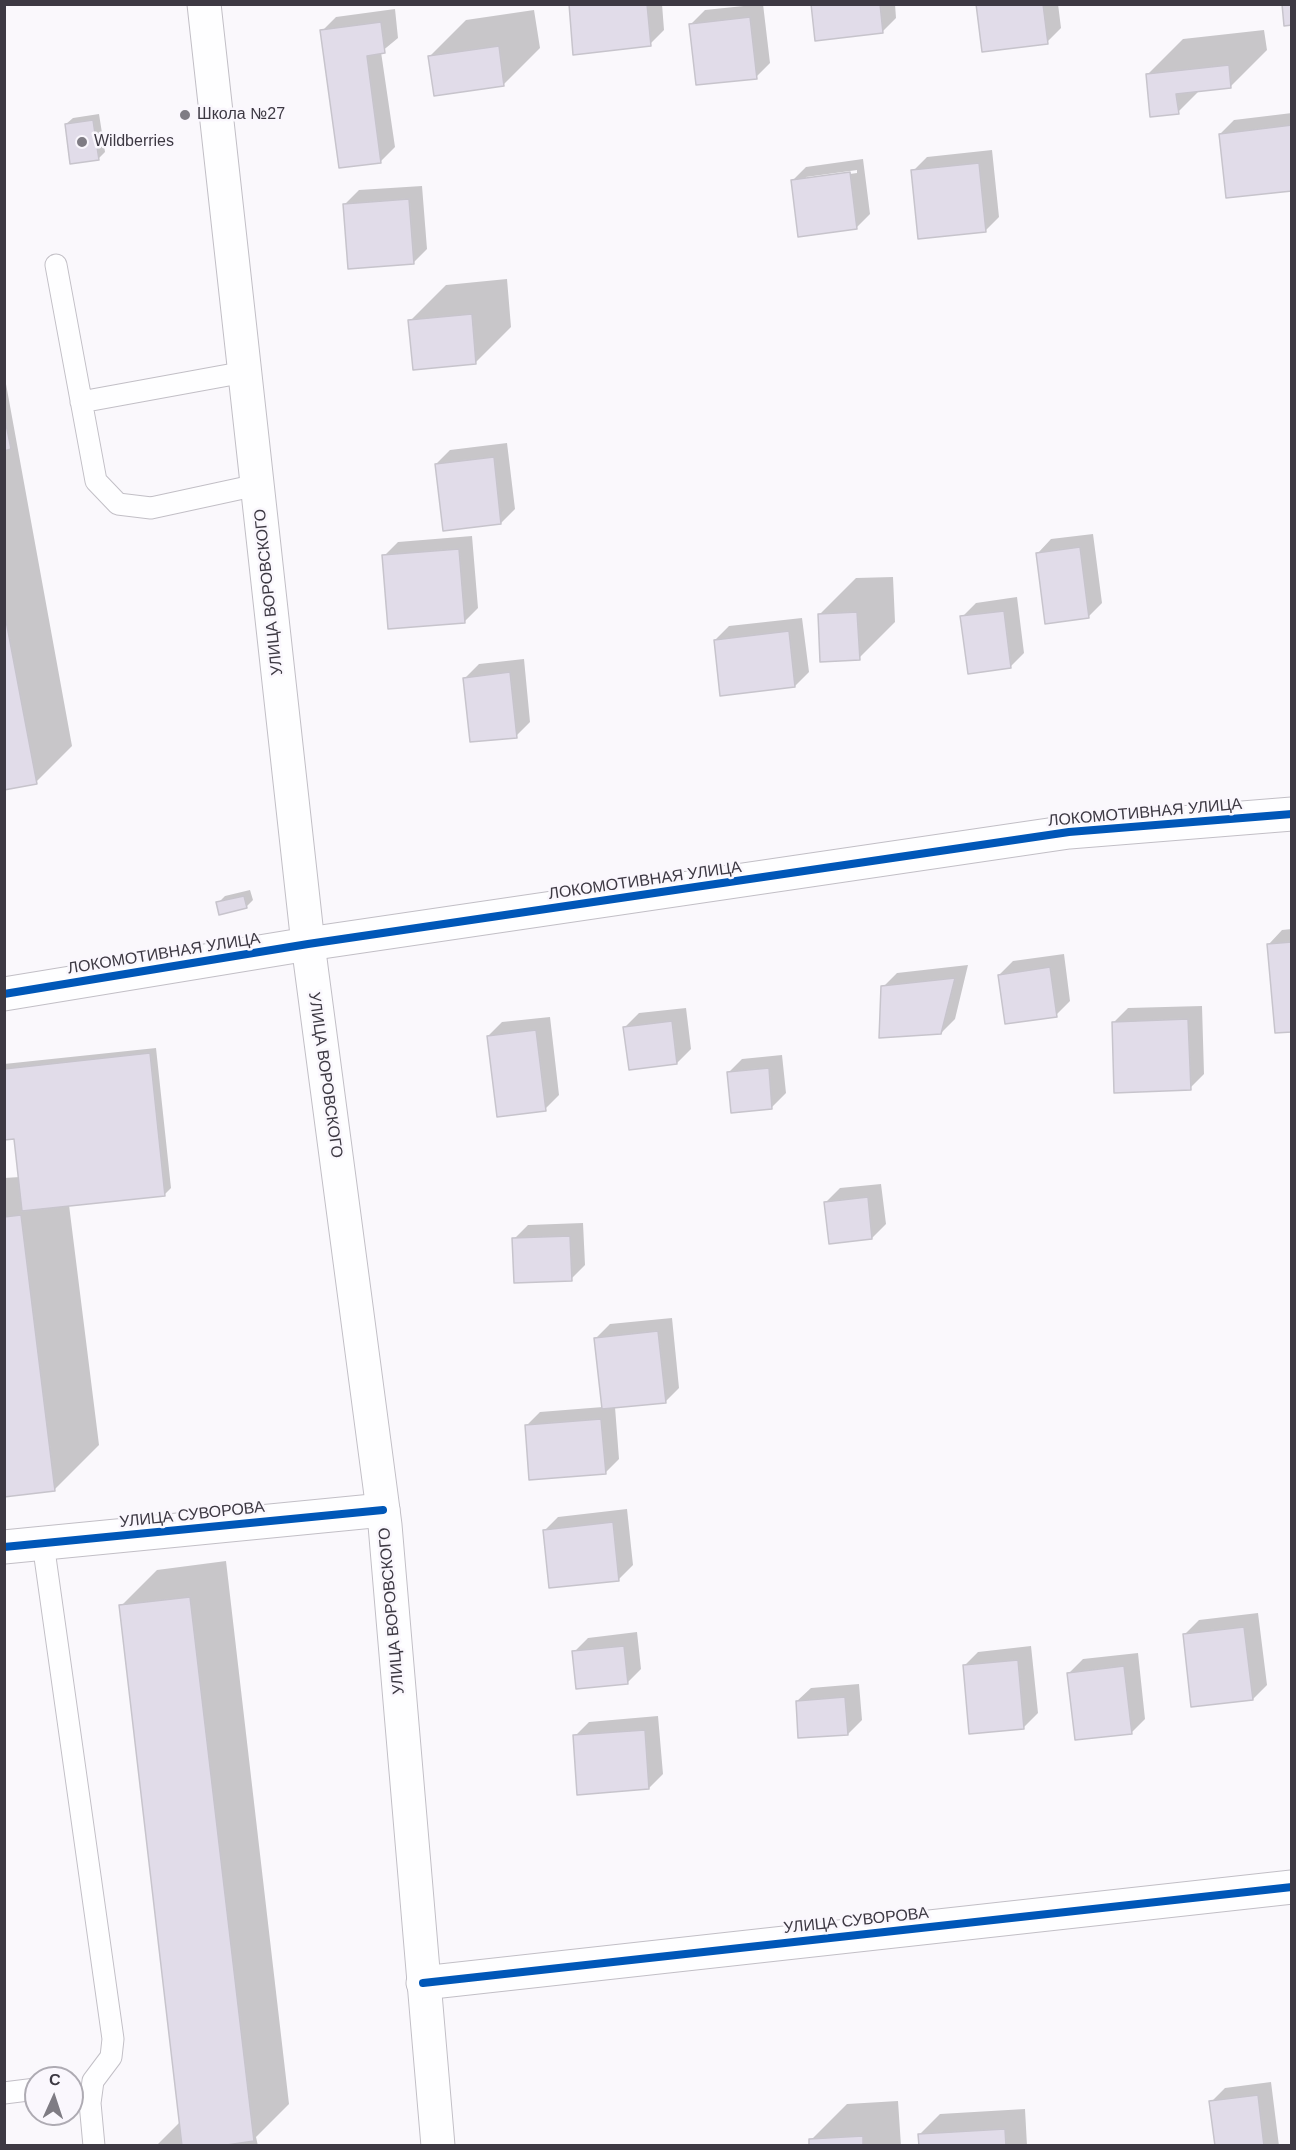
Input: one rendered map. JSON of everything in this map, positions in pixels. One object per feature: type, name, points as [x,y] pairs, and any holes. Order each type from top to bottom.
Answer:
[{"type":"street","name":"УЛИЦА ВОРОВСКОГО","points":[[204,4],[308,944],[382,1510],[438,2145]]},
{"type":"street","name":"ЛОКОМОТИВНАЯ УЛИЦА","points":[[4,994],[308,944],[1069,832],[1292,814]]},
{"type":"street","name":"УЛИЦА СУВОРОВА","points":[[4,1547],[382,1510]]},
{"type":"street","name":"УЛИЦА СУВОРОВА","points":[[423,1983],[1292,1887]]},
{"type":"lane","points":[[56,265],[96,481],[118,504],[151,508],[257,485]]},
{"type":"lane","points":[[81,402],[245,372]]},
{"type":"lane","points":[[43,1543],[113,2039],[111,2057],[84,2081]]},
{"type":"lane","points":[[84,2088],[90,2103],[94,2145]]},
{"type":"lane","points":[[4,2093],[24,2090]]},
{"type":"building","points":[[569,4],[647,4],[651,46],[573,55]]},
{"type":"building","points":[[811,4],[880,4],[883,33],[815,41]]},
{"type":"building","points":[[976,4],[1043,4],[1048,44],[982,52]]},
{"type":"building","points":[[1282,4],[1292,4],[1292,25],[1284,26]]},
{"type":"building","points":[[750,17],[757,79],[696,85],[689,24]]},
{"type":"building","points":[[381,22],[385,53],[367,56],[381,163],[339,168],[320,30]]},
{"type":"building","points":[[499,46],[504,86],[434,96],[428,56]]},
{"type":"building","points":[[1229,65],[1231,88],[1176,94],[1179,114],[1150,117],[1146,74]]},
{"type":"building","name":"Wildberries","points":[[93,120],[99,160],[70,164],[65,124]]},
{"type":"building","points":[[1292,125],[1292,191],[1226,198],[1219,134]]},
{"type":"building","points":[[979,163],[986,232],[918,239],[911,170]]},
{"type":"building","points":[[850,172],[857,229],[798,237],[791,180]]},
{"type":"building","points":[[409,199],[414,264],[348,269],[343,204]]},
{"type":"building","points":[[472,314],[476,364],[413,370],[408,320]]},
{"type":"building","points":[[4,414],[11,449],[4,451]]},
{"type":"building","points":[[494,457],[501,524],[443,531],[435,464]]},
{"type":"building","points":[[1080,547],[1089,618],[1045,624],[1036,553]]},
{"type":"building","points":[[459,549],[465,623],[388,629],[382,555]]},
{"type":"building","points":[[4,610],[37,784],[4,790]]},
{"type":"building","points":[[1004,611],[1011,668],[968,674],[960,616]]},
{"type":"building","points":[[857,612],[860,660],[820,662],[818,614]]},
{"type":"building","points":[[789,631],[795,687],[720,696],[714,640]]},
{"type":"building","points":[[510,672],[517,738],[470,742],[463,678]]},
{"type":"building","points":[[244,896],[247,908],[219,915],[216,902]]},
{"type":"building","points":[[1292,942],[1292,1032],[1275,1033],[1267,944]]},
{"type":"building","points":[[1050,967],[1057,1017],[1005,1024],[998,975]]},
{"type":"building","points":[[955,978],[941,1034],[879,1038],[881,986]]},
{"type":"building","points":[[1188,1019],[1191,1090],[1114,1093],[1112,1022]]},
{"type":"building","points":[[672,1021],[677,1064],[629,1070],[623,1027]]},
{"type":"building","points":[[536,1030],[546,1111],[497,1117],[487,1036]]},
{"type":"building","points":[[150,1053],[165,1196],[22,1211],[14,1139],[4,1140],[4,1069]]},
{"type":"building","points":[[769,1068],[772,1109],[731,1113],[727,1072]]},
{"type":"building","points":[[868,1197],[872,1239],[829,1244],[824,1202]]},
{"type":"building","points":[[21,1215],[55,1491],[4,1497],[4,1217]]},
{"type":"building","points":[[570,1236],[572,1281],[514,1283],[512,1238]]},
{"type":"building","points":[[658,1331],[666,1403],[602,1409],[594,1338]]},
{"type":"building","points":[[601,1419],[606,1474],[529,1480],[525,1425]]},
{"type":"building","points":[[613,1522],[619,1581],[549,1588],[543,1530]]},
{"type":"building","points":[[190,1597],[254,2141],[220,2146],[182,2146],[119,1605]]},
{"type":"building","points":[[1244,1627],[1253,1700],[1191,1707],[1183,1634]]},
{"type":"building","points":[[624,1646],[628,1684],[576,1689],[572,1651]]},
{"type":"building","points":[[1018,1660],[1024,1729],[969,1734],[963,1665]]},
{"type":"building","points":[[1124,1666],[1132,1734],[1075,1740],[1067,1673]]},
{"type":"building","points":[[845,1697],[848,1735],[798,1738],[796,1701]]},
{"type":"building","points":[[645,1730],[649,1789],[577,1795],[573,1735]]},
{"type":"building","points":[[1258,2095],[1264,2146],[1215,2146],[1209,2101]]},
{"type":"building","points":[[1005,2129],[1006,2146],[919,2146],[918,2134]]},
{"type":"building","points":[[863,2136],[863,2146],[809,2146],[809,2139]]},
{"type":"cycle path","points":[[4,994],[308,944],[1069,832],[1292,814]]},
{"type":"cycle path","points":[[4,1547],[383,1510]]},
{"type":"cycle path","points":[[423,1983],[1292,1887]]},
{"type":"place","name":"Школа №27","points":[[185,115]]},
{"type":"place","name":"Wildberries","points":[[82,142]]}]
